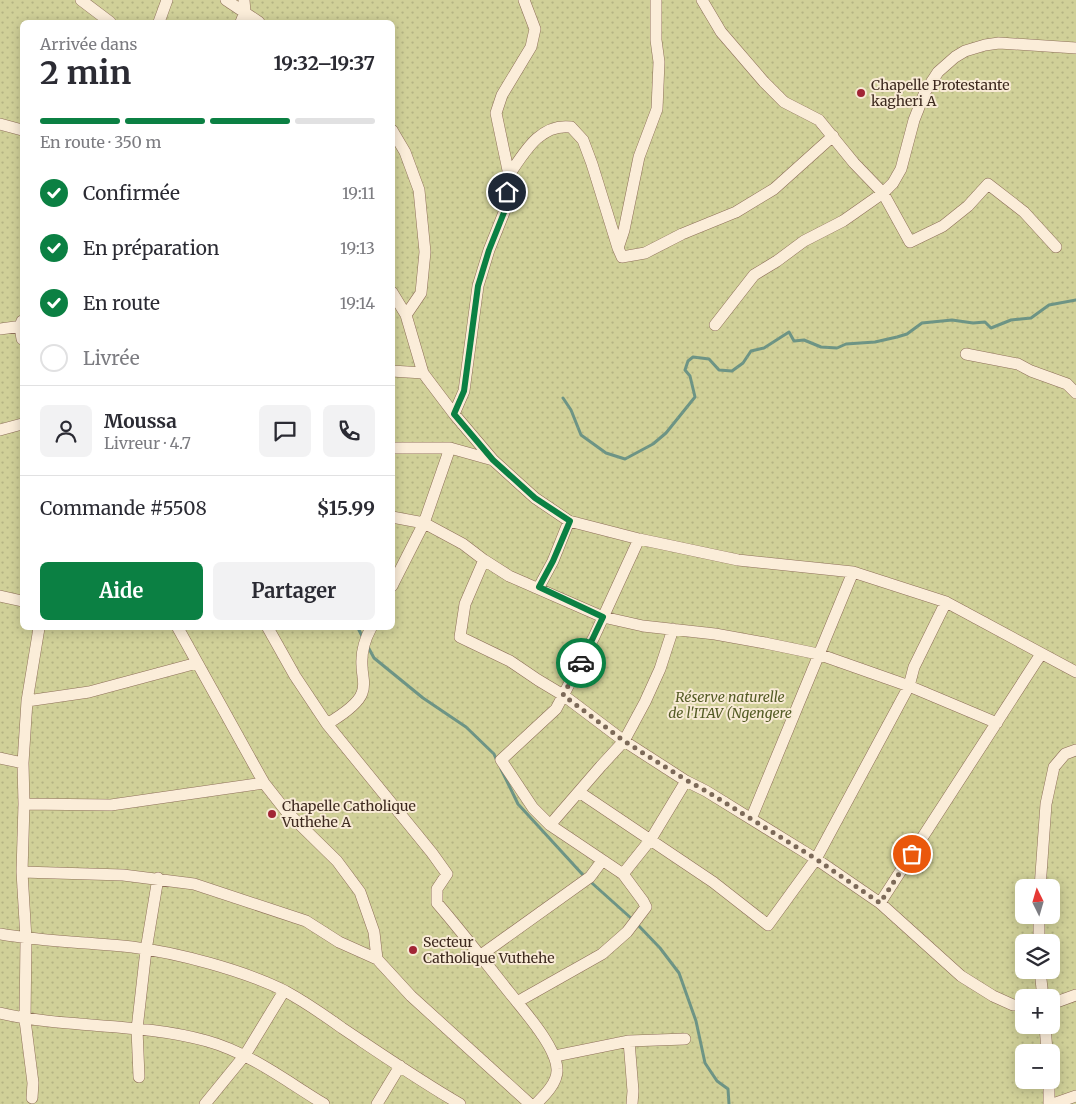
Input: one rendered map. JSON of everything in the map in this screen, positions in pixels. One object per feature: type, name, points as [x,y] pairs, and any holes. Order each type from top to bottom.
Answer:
[{"type":"street","points":[[81,0],[107,20]]},
{"type":"street","points":[[160,20],[166,0]]},
{"type":"street","points":[[226,0],[243,17]]},
{"type":"street","points":[[243,17],[244,0]]},
{"type":"street","points":[[454,414],[464,391],[478,286],[489,250],[505,210],[509,175],[496,113],[502,95],[531,46],[535,29],[524,0]]},
{"type":"street","points":[[618,248],[624,230],[638,157],[657,109],[659,62],[656,40],[657,0]]},
{"type":"street","points":[[702,0],[721,32],[764,82],[784,102],[819,120],[854,164],[883,193],[910,242],[943,226],[968,206],[988,184],[1024,212],[1056,247]]},
{"type":"street","points":[[715,325],[754,275],[804,241],[843,221],[883,193],[893,183],[901,169],[914,120],[925,92],[938,72],[955,57],[985,44],[998,43],[1076,48]]},
{"type":"street","points":[[0,124],[20,129]]},
{"type":"street","points":[[509,175],[532,142],[546,132],[562,126],[571,127],[583,140],[622,257],[644,253],[682,234],[736,212],[774,189],[833,136]]},
{"type":"street","points":[[395,135],[405,152],[420,190],[425,252],[421,293],[406,315]]},
{"type":"street","points":[[395,297],[406,315],[423,373],[454,414],[493,460],[535,498],[570,521],[639,539],[738,560],[853,572],[946,602],[1076,672]]},
{"type":"street","points":[[0,329],[20,324]]},
{"type":"street","points":[[966,354],[1018,364],[1031,371],[1068,384],[1076,393]]},
{"type":"street","points":[[395,370],[423,373]]},
{"type":"street","points":[[0,430],[20,425]]},
{"type":"street","points":[[395,448],[450,448],[493,460]]},
{"type":"street","points":[[395,580],[424,523],[450,448]]},
{"type":"street","points":[[395,518],[424,523],[463,544],[510,576],[539,587],[603,617],[643,626],[765,643],[818,654],[909,686],[997,723]]},
{"type":"street","points":[[539,587],[553,561],[570,521]]},
{"type":"street","points":[[517,1002],[602,954],[627,932],[646,907],[623,874],[550,826],[533,808],[501,760],[556,709],[622,579],[639,539]]},
{"type":"street","points":[[484,560],[465,604],[460,637],[510,661],[563,695],[624,741],[816,859],[880,903],[961,976],[993,996],[1015,1005]]},
{"type":"street","points":[[751,819],[853,572]]},
{"type":"street","points":[[0,596],[20,601]]},
{"type":"street","points":[[579,792],[713,882],[768,925],[816,859],[909,686],[914,667],[946,602]]},
{"type":"street","points":[[550,826],[624,741],[646,702],[660,669],[673,629]]},
{"type":"street","points":[[32,1098],[33,1083],[25,1020],[26,939],[22,872],[23,763],[27,701],[40,630]]},
{"type":"street","points":[[179,630],[264,783],[286,811],[336,861],[360,892],[374,932],[377,959]]},
{"type":"street","points":[[269,630],[295,676],[327,724],[447,874],[437,889],[437,902],[517,1002],[555,1056],[558,1071],[552,1085],[536,1104]]},
{"type":"street","points":[[327,724],[356,703],[362,695],[364,681],[362,660],[368,633]]},
{"type":"street","points":[[880,903],[1041,654]]},
{"type":"street","points":[[27,701],[89,692],[197,663]]},
{"type":"street","points":[[1041,879],[1046,804],[1054,767],[1065,754],[1076,750]]},
{"type":"street","points":[[0,758],[23,763]]},
{"type":"street","points":[[623,874],[650,839],[686,780]]},
{"type":"street","points":[[24,804],[111,805],[264,783]]},
{"type":"street","points":[[481,956],[590,877],[602,860]]},
{"type":"street","points":[[22,872],[122,875],[194,884],[306,921],[339,942],[377,959],[411,996],[530,1104]]},
{"type":"street","points":[[140,1077],[137,1029],[146,950],[158,878]]},
{"type":"street","points":[[0,934],[26,939],[146,950],[206,963],[239,973],[284,991],[429,1086],[460,1104]]},
{"type":"street","points":[[205,1104],[245,1055],[284,991]]},
{"type":"street","points":[[1060,1001],[1076,995]]},
{"type":"street","points":[[0,1013],[25,1020],[174,1033],[208,1041],[245,1055],[324,1104]]},
{"type":"street","points":[[555,1056],[630,1041],[685,1039]]},
{"type":"street","points":[[630,1041],[632,1104]]},
{"type":"street","points":[[377,1104],[400,1066]]},
{"type":"street","points":[[1050,1089],[1051,1104],[1076,1096]]},
{"type":"green space","name":"Réserve naturelle de l'ITAV (Ngengere","points":[[0,0],[1076,0],[1076,1104],[0,1104]]},
{"type":"waterway","points":[[563,398],[571,410],[581,435],[606,453],[625,459],[653,444],[666,433],[695,397],[690,376],[685,370],[688,361],[693,357],[709,359],[719,370],[732,371],[743,363],[751,351],[764,348],[789,332],[794,341],[804,340],[821,347],[837,348],[846,344],[875,342],[897,337],[907,334],[922,323],[952,320],[973,323],[985,322],[991,328],[1011,320],[1031,318],[1049,305],[1076,300]]},
{"type":"waterway","points":[[359,630],[363,638]]},
{"type":"waterway","points":[[367,645],[374,658],[423,698],[466,727],[494,754],[497,761]]},
{"type":"waterway","points":[[501,769],[518,804],[583,875],[632,919]]},
{"type":"waterway","points":[[637,924],[660,948],[679,973],[696,1021],[705,1063],[717,1081],[728,1089],[729,1104]]},
{"type":"way so far","points":[[581,663],[563,695],[624,741],[816,859],[880,903],[912,854]]},
{"type":"place","name":"Chapelle Protestante kagheri A","points":[[861,93]]},
{"type":"place","name":"Chapelle Catholique Vuthehe A","points":[[272,814]]},
{"type":"place","name":"Secteur Catholique Vuthehe","points":[[413,950]]},
{"type":"route","points":[[507,192],[505,210],[489,250],[478,286],[464,391],[454,414],[493,460],[535,498],[570,521],[553,561],[539,587],[603,617],[581,663]]}]
